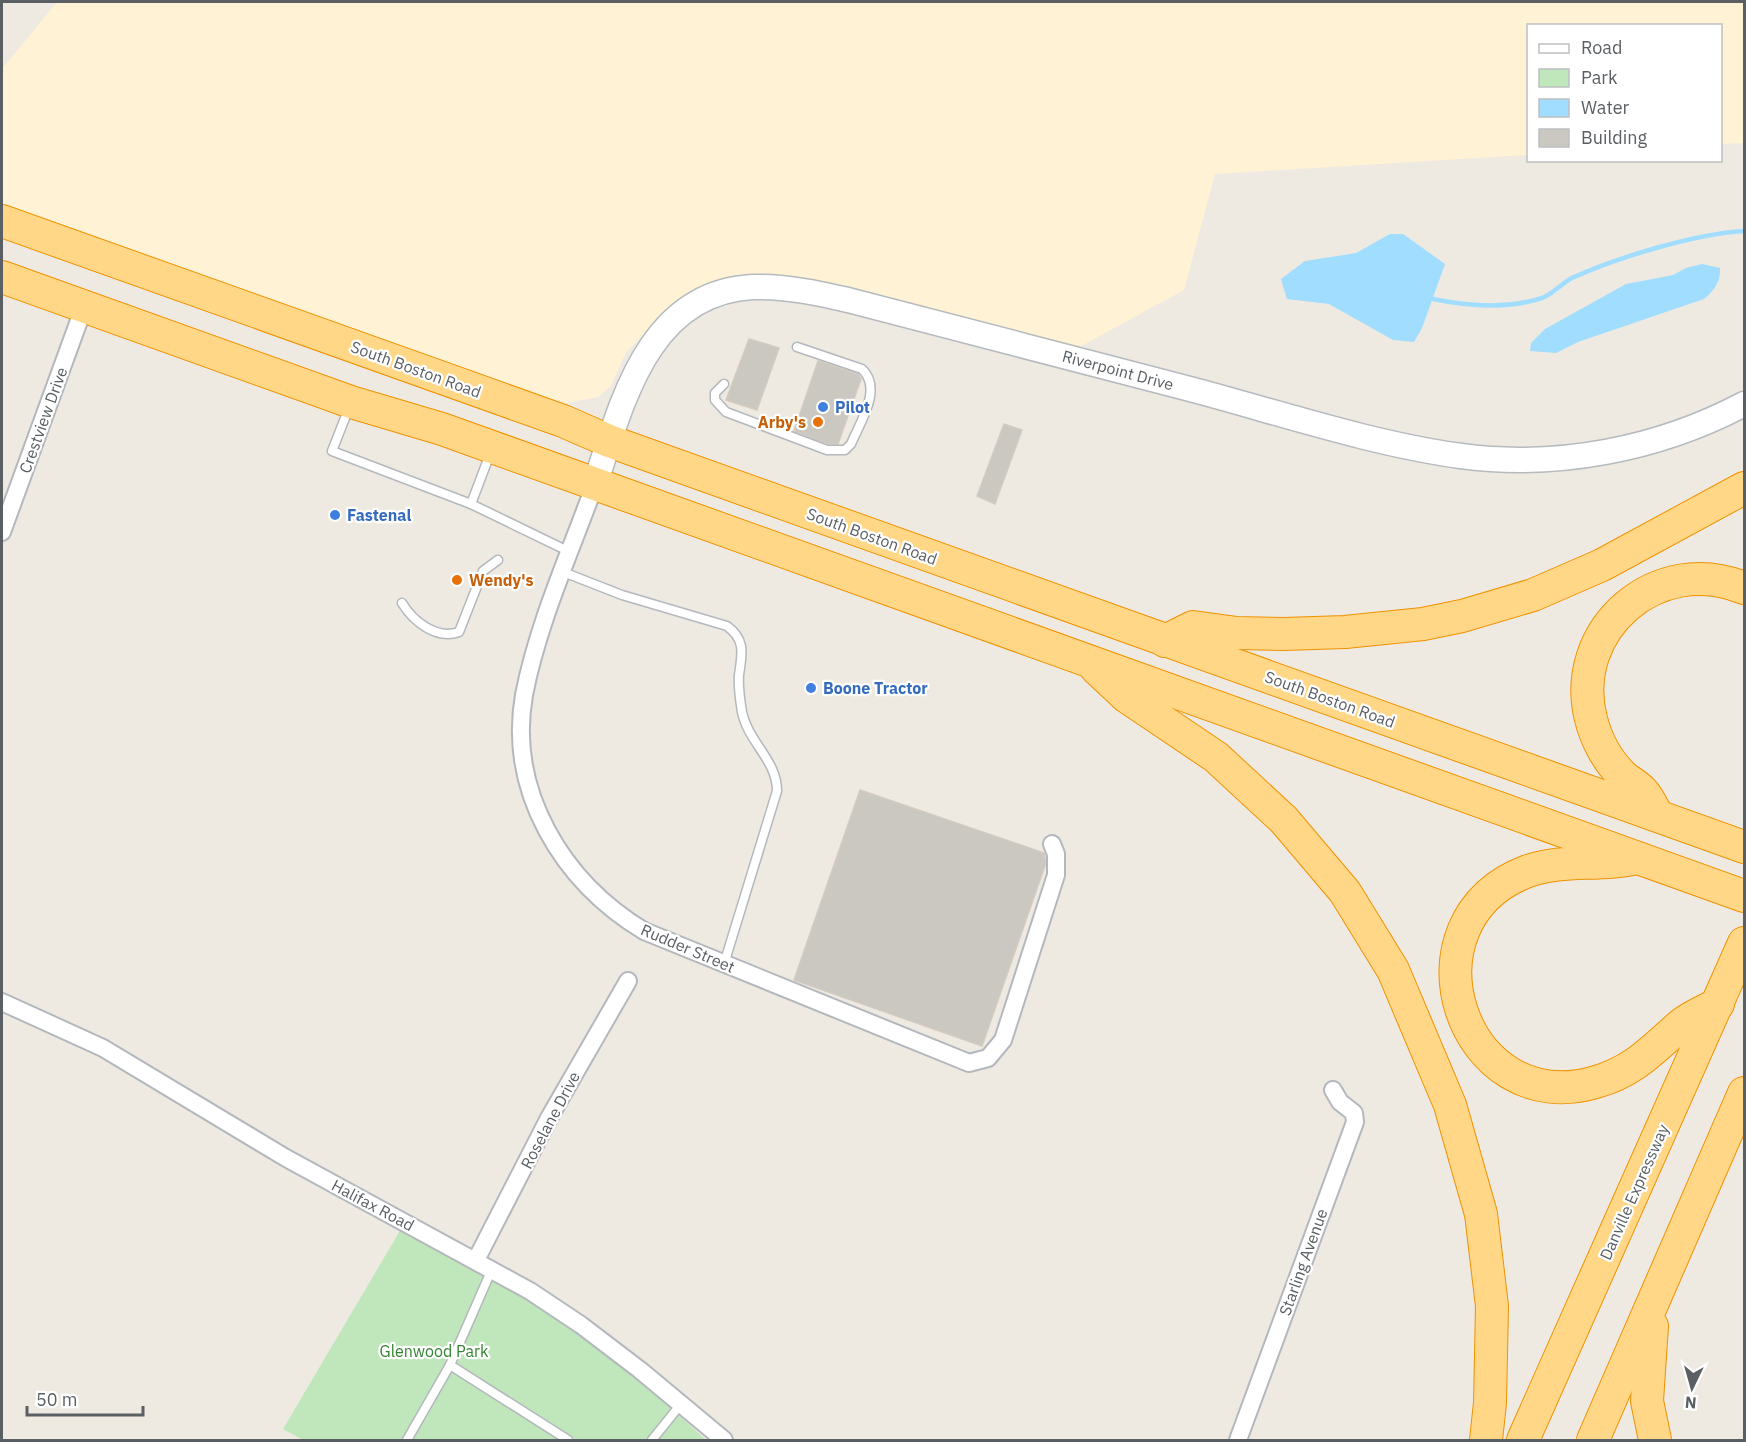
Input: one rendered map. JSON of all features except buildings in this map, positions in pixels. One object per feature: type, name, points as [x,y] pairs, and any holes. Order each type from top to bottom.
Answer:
[{"type":"highway","name":"South Boston Road","points":[[2,221],[563,421],[609,441],[1165,641],[1744,847]]},
{"type":"highway","points":[[2,277],[351,402],[493,447],[1744,896]]},
{"type":"highway","points":[[1165,641],[1193,627],[1237,633],[1284,634],[1368,629],[1462,616],[1533,595],[1602,565],[1744,488]]},
{"type":"highway","points":[[1657,815],[1643,792],[1610,762],[1592,722],[1586,683],[1595,646],[1616,615],[1650,591],[1669,583],[1713,580],[1744,588]]},
{"type":"highway","points":[[1086,659],[1127,697],[1216,757],[1284,820],[1345,892],[1393,970],[1419,1026],[1450,1105],[1481,1214],[1492,1306],[1492,1353],[1486,1440]]},
{"type":"highway","points":[[1638,858],[1608,864],[1547,866],[1528,871],[1494,891],[1482,903],[1469,920],[1456,957],[1456,997],[1470,1032],[1483,1050],[1513,1075],[1533,1083],[1575,1086],[1613,1076],[1642,1060],[1683,1023],[1718,1004]]},
{"type":"highway","name":"Danville Expressway","points":[[1523,1440],[1744,943]]},
{"type":"highway","points":[[1593,1440],[1744,1093]]},
{"type":"highway","points":[[1653,1305],[1647,1401],[1655,1440]]},
{"type":"street","name":"Riverpoint Drive","points":[[594,484],[628,386],[657,337],[675,318],[708,298],[752,287],[779,288],[838,298],[1359,433],[1461,456],[1542,460],[1593,454],[1665,438],[1744,404]]},
{"type":"street","name":"Crestview Drive","points":[[2,532],[84,307]]},
{"type":"street","name":"Rudder Street","points":[[594,484],[534,655],[521,723],[527,780],[538,813],[566,864],[602,903],[644,931],[961,1061],[980,1061],[996,1050],[1003,1040],[1056,875],[1056,854],[1052,844]]},
{"type":"street","name":"Roselane Drive","points":[[476,1260],[549,1118],[628,981]]},
{"type":"street","name":"Halifax Road","points":[[2,1002],[103,1048],[286,1158],[493,1269],[581,1325],[724,1440]]},
{"type":"street","name":"Starling Avenue","points":[[1238,1440],[1355,1122],[1354,1113],[1340,1102],[1333,1090]]},
{"type":"lane","points":[[724,384],[715,393],[715,400],[726,412],[827,450],[845,450],[851,444],[872,390],[868,375],[862,369],[797,347]]},
{"type":"lane","points":[[351,402],[332,451],[471,504],[570,552]]},
{"type":"lane","points":[[471,504],[493,447]]},
{"type":"lane","points":[[402,603],[411,618],[421,625],[447,634],[459,632],[483,571],[498,560]]},
{"type":"lane","points":[[563,572],[622,595],[727,626],[736,632],[742,642],[739,697],[743,716],[750,735],[773,767],[777,791],[724,964]]},
{"type":"lane","points":[[407,1440],[450,1365],[493,1269]]},
{"type":"lane","points":[[450,1365],[568,1440]]},
{"type":"lane","points":[[652,1440],[681,1404]]},
{"type":"shaded area","points":[[57,2],[1744,2],[1744,143],[1722,144],[1722,24],[1527,24],[1527,155],[1215,174],[1184,290],[1074,350],[784,277],[653,326],[626,352],[611,386],[598,397],[566,403],[549,401],[2,206],[2,69]]},
{"type":"green space","name":"Glenwood Park","points":[[401,1229],[564,1324],[632,1376],[706,1440],[303,1440],[283,1429]]},
{"type":"water","points":[[1390,234],[1403,234],[1445,264],[1422,328],[1414,342],[1393,340],[1329,304],[1287,299],[1281,279],[1305,261],[1356,253]]},
{"type":"water","points":[[1702,264],[1720,268],[1716,285],[1704,299],[1578,342],[1556,353],[1530,351],[1531,343],[1545,329],[1626,284],[1673,275],[1686,268]]},
{"type":"waterway","points":[[1433,299],[1488,305],[1529,301],[1546,296],[1572,278],[1634,255],[1680,242],[1744,231]]},
{"type":"place","name":"Pilot","points":[[823,407]]},
{"type":"place","name":"Arby's","points":[[818,422]]},
{"type":"place","name":"Fastenal","points":[[335,515]]},
{"type":"place","name":"Wendy's","points":[[457,580]]},
{"type":"place","name":"Boone Tractor","points":[[811,688]]}]
